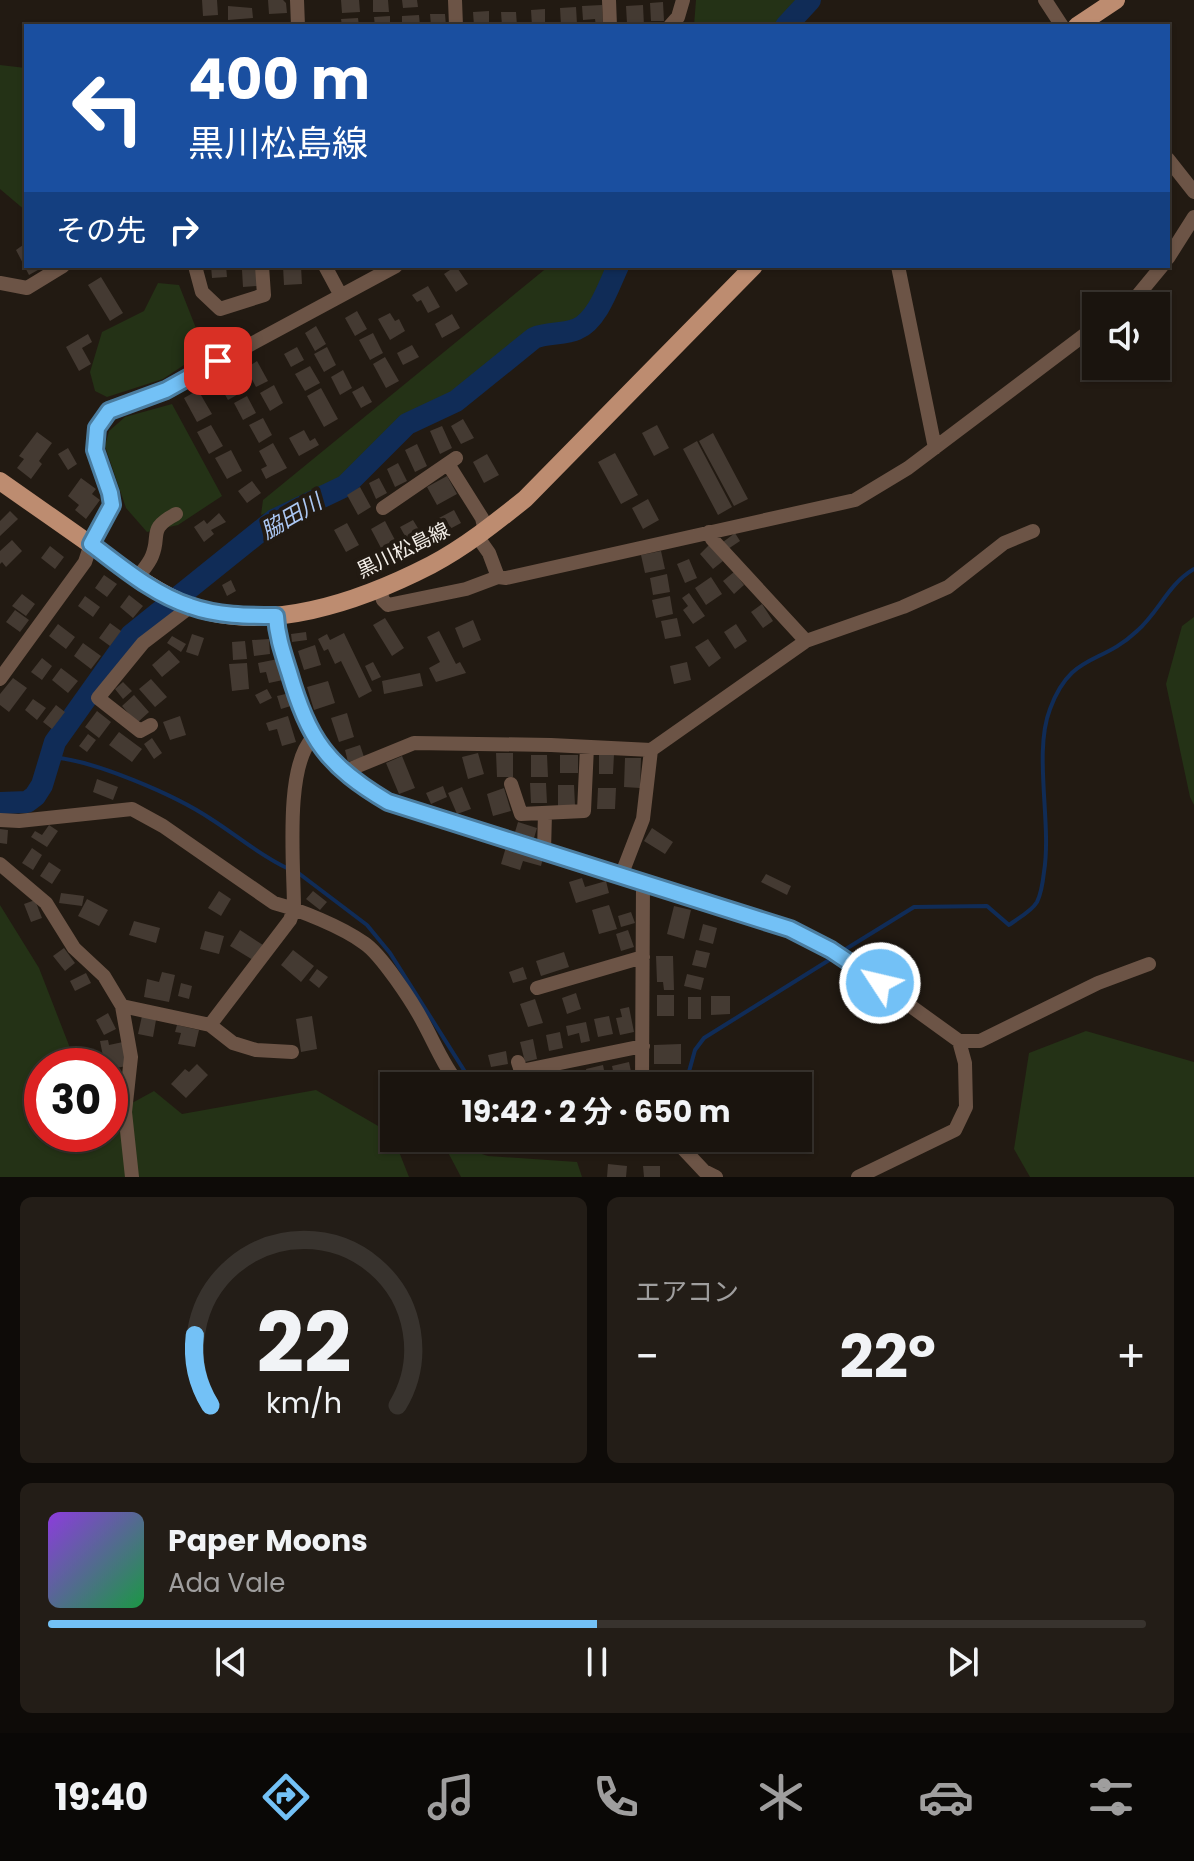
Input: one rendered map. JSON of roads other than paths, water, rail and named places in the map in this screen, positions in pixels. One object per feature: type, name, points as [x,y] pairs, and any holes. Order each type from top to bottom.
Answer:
[{"type":"main road","points":[[1080,24],[1116,0]]},
{"type":"main road","name":"黒川松島線","points":[[0,481],[137,578],[190,607],[229,615],[276,616],[315,608],[379,589],[433,564],[481,534],[525,499],[752,268]]},
{"type":"street","points":[[297,0],[298,24]]},
{"type":"street","points":[[455,0],[456,24]]},
{"type":"street","points":[[609,0],[610,24]]},
{"type":"street","points":[[672,24],[678,17],[683,0]]},
{"type":"street","points":[[1045,0],[1061,24]]},
{"type":"street","points":[[1170,162],[1194,192]]},
{"type":"street","points":[[1170,255],[1194,217]]},
{"type":"street","points":[[0,283],[27,288],[60,268]]},
{"type":"street","points":[[196,268],[202,292],[220,309],[264,295],[262,268]]},
{"type":"street","points":[[326,268],[340,294]]},
{"type":"street","points":[[0,679],[85,562],[112,505],[95,450],[97,428],[109,411],[166,390],[392,268]]},
{"type":"street","points":[[898,268],[935,448]]},
{"type":"street","points":[[1140,292],[1160,268]]},
{"type":"street","points":[[379,589],[388,605],[466,589],[498,577],[506,578],[855,500],[908,468],[1082,337]]},
{"type":"street","points":[[383,508],[452,461],[482,518],[481,534],[498,577]]},
{"type":"street","points":[[137,578],[153,555],[154,535],[164,521],[176,514]]},
{"type":"street","points":[[343,772],[414,743],[651,750],[806,641],[903,607],[948,587],[1004,543],[1033,531]]},
{"type":"street","points":[[709,532],[806,641]]},
{"type":"street","points":[[151,725],[140,731],[98,698],[143,643],[190,607]]},
{"type":"street","points":[[276,616],[277,633],[292,685],[313,738],[343,772],[388,802],[790,929],[837,954],[959,1041],[980,1041],[1098,983],[1149,964]]},
{"type":"street","points":[[210,1025],[290,920],[294,909],[295,778],[300,756],[313,738]]},
{"type":"street","points":[[511,784],[521,814],[584,811],[587,747]]},
{"type":"street","points":[[621,876],[643,819],[651,750]]},
{"type":"street","points":[[0,820],[19,821],[132,809],[163,826],[274,903],[294,909],[366,943],[421,1018],[448,1072]]},
{"type":"street","points":[[544,851],[545,813]]},
{"type":"street","points":[[0,864],[46,903],[74,948],[104,976],[122,1006],[131,1057],[125,1112],[132,1177]]},
{"type":"street","points":[[642,1072],[643,883]]},
{"type":"street","points":[[537,988],[643,957]]},
{"type":"street","points":[[122,1006],[210,1025],[233,1043],[256,1050],[292,1052]]},
{"type":"street","points":[[858,1177],[955,1130],[966,1107],[965,1063],[959,1041]]},
{"type":"street","points":[[518,1062],[521,1071],[643,1046]]},
{"type":"street","points":[[686,1152],[704,1171],[716,1177]]},
{"type":"waterway","name":"脇田川","points":[[788,24],[810,0]]},
{"type":"waterway","name":"脇田川","points":[[0,803],[27,802],[35,796],[42,785],[55,742],[131,635],[274,520],[345,486],[407,424],[456,401],[534,338],[572,331],[584,324],[602,301],[617,268]]},
{"type":"waterway","points":[[841,952],[914,907],[987,906],[1009,925],[1034,906],[1042,887],[1046,853],[1045,727],[1058,691],[1077,668],[1124,642],[1137,631],[1177,582],[1194,569]]},
{"type":"waterway","points":[[51,757],[89,765],[156,790],[196,810],[289,869]]},
{"type":"waterway","points":[[297,872],[367,925],[390,953],[465,1072]]},
{"type":"waterway","points":[[689,1072],[695,1050],[704,1038],[834,957]]}]
